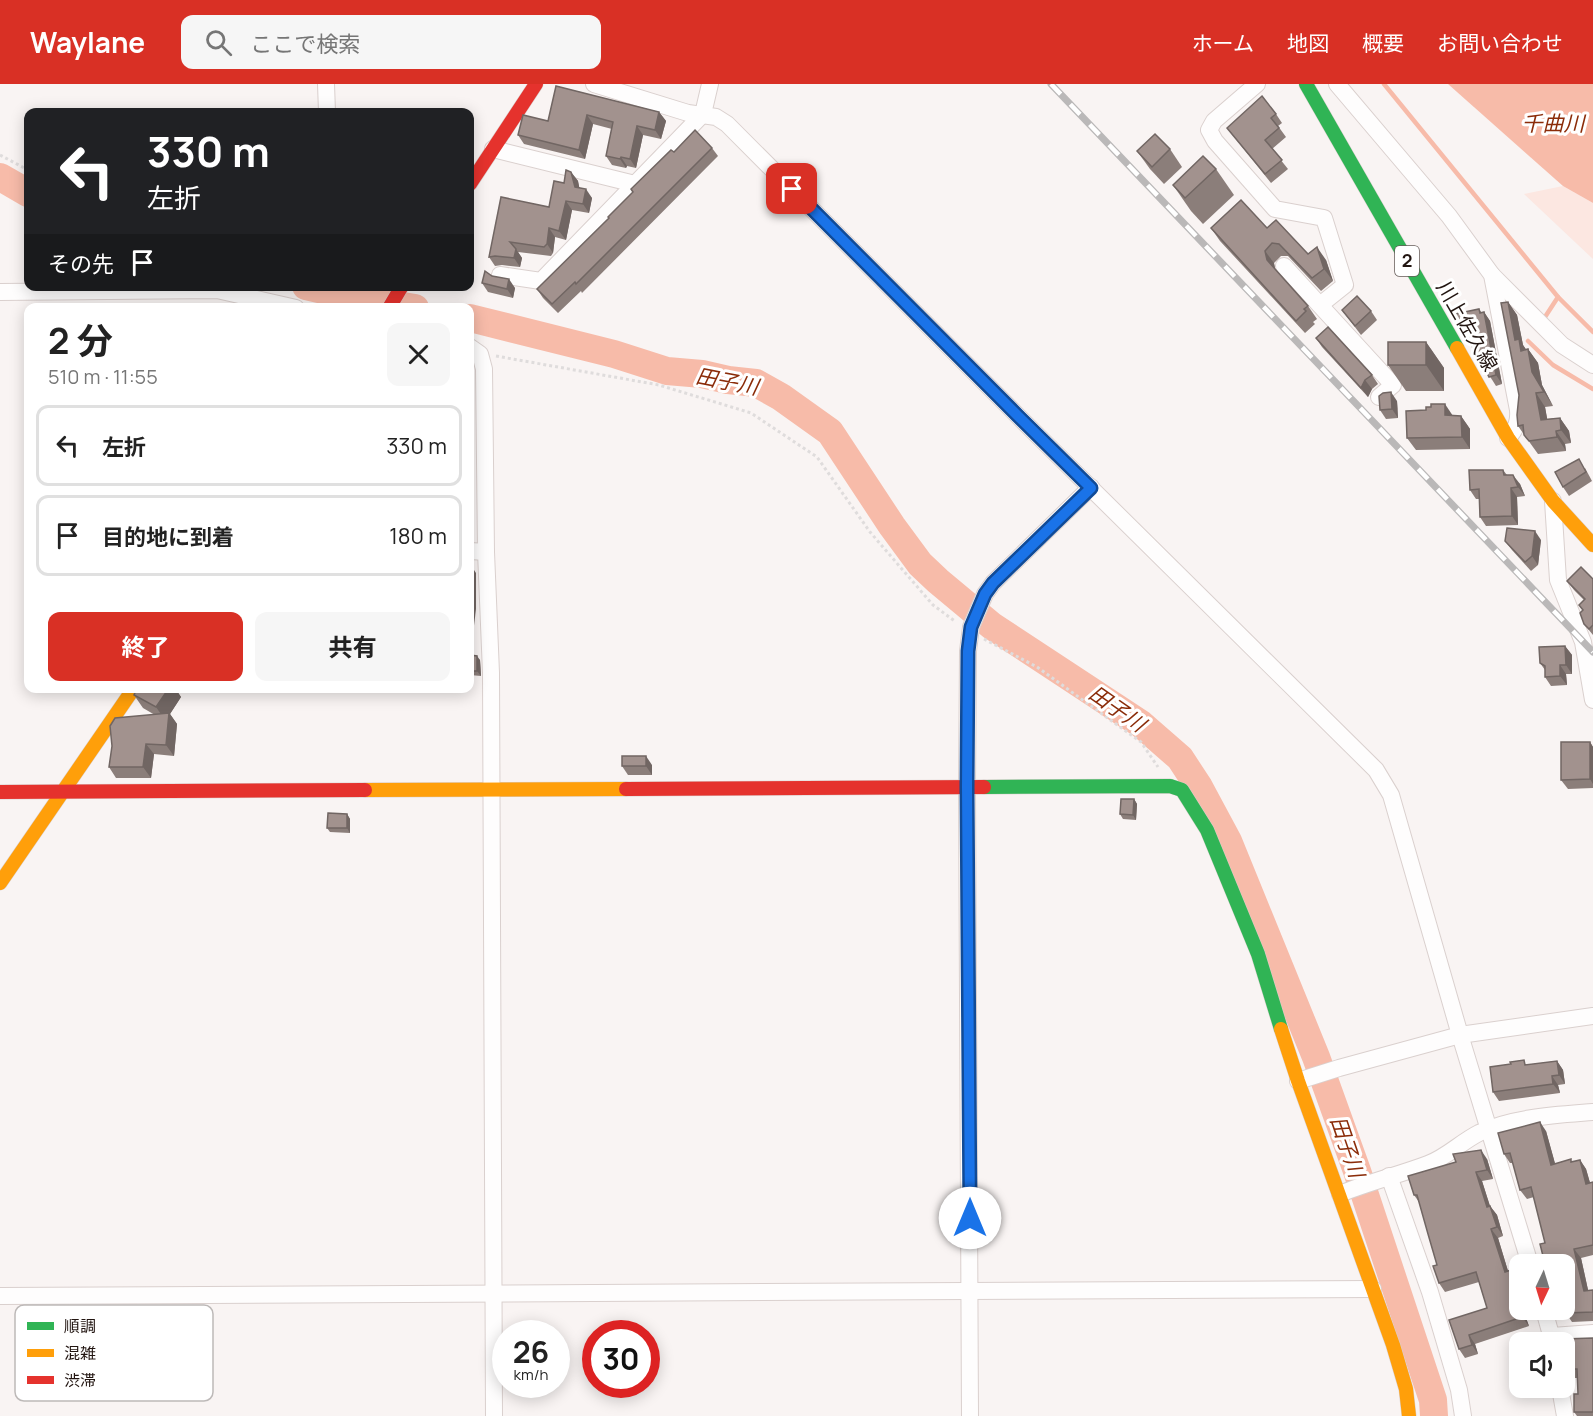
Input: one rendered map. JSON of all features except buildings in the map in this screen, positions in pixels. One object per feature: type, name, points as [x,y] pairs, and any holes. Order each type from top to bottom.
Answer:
[{"type":"street","points":[[326,84],[327,108]]},
{"type":"street","points":[[474,178],[536,84]]},
{"type":"street","points":[[594,84],[688,113],[716,117],[727,124],[1376,770],[1391,795],[1488,1130],[1527,1254]]},
{"type":"street","points":[[500,275],[541,281],[703,114],[710,84]]},
{"type":"street","points":[[1257,84],[1214,122],[1209,130],[1215,141],[1275,209],[1324,218],[1345,285],[1320,305]]},
{"type":"street","name":"川上佐久線","points":[[1306,84],[1508,438],[1553,501],[1593,545]]},
{"type":"street","points":[[1337,84],[1419,178],[1492,275],[1562,345],[1593,365]]},
{"type":"street","points":[[493,149],[635,184]]},
{"type":"street","points":[[1284,266],[1394,384],[1379,397]]},
{"type":"street","points":[[1492,275],[1519,420],[1515,430],[1508,438]]},
{"type":"street","points":[[0,292],[108,291]]},
{"type":"street","points":[[221,291],[274,303]]},
{"type":"street","points":[[475,350],[484,369],[478,552],[491,673],[494,1416]]},
{"type":"street","points":[[970,1416],[967,787],[971,629],[985,594],[1091,488]]},
{"type":"street","points":[[1553,501],[1558,580],[1583,642],[1593,699]]},
{"type":"street","points":[[0,883],[131,693]]},
{"type":"street","points":[[0,792],[1170,786],[1182,790],[1207,830],[1258,954],[1344,1192],[1373,1289],[1401,1370],[1409,1416]]},
{"type":"street","points":[[1303,1080],[1338,1068],[1460,1035],[1593,1016]]},
{"type":"street","points":[[1344,1192],[1429,1164],[1447,1155],[1478,1133],[1530,1119],[1593,1112]]},
{"type":"street","points":[[1382,1178],[1430,1292],[1459,1390],[1463,1416]]},
{"type":"street","points":[[0,1296],[1373,1289]]},
{"type":"street","points":[[1575,1336],[1593,1333]]},
{"type":"street","points":[[1562,1398],[1565,1416]]},
{"type":"path","points":[[0,155],[24,168]]},
{"type":"path","points":[[475,350],[659,385],[752,413],[818,457],[870,532],[933,605],[1038,667],[1141,742],[1170,786]]},
{"type":"shaded area","points":[[1563,186],[1593,203],[1593,259],[1524,194]]},
{"type":"water","name":"千曲川","points":[[1448,84],[1593,84],[1593,203],[1563,186]]},
{"type":"waterway","points":[[1384,84],[1558,297],[1593,332]]},
{"type":"waterway","name":"田子川","points":[[0,177],[24,191]]},
{"type":"waterway","name":"田子川","points":[[328,291],[385,303]]},
{"type":"waterway","points":[[1545,317],[1558,297]]},
{"type":"waterway","name":"田子川","points":[[474,319],[614,354],[667,371],[756,383],[781,397],[830,432],[892,526],[920,564],[938,581],[992,626],[1141,724],[1180,758],[1199,787],[1228,841],[1316,1057],[1357,1171],[1433,1400],[1434,1416]]},
{"type":"waterway","points":[[1528,341],[1553,365],[1593,389]]},
{"type":"railway","points":[[1051,84],[1593,652]]},
{"type":"traffic: fast","points":[[1306,84],[1457,348]]},
{"type":"traffic: fast","points":[[984,787],[1170,786],[1182,790],[1207,830],[1258,954],[1281,1029]]},
{"type":"traffic: slow","points":[[1457,348],[1508,438],[1553,501],[1593,545]]},
{"type":"traffic: slow","points":[[0,883],[131,693]]},
{"type":"traffic: slow","points":[[365,790],[626,789]]},
{"type":"traffic: slow","points":[[1281,1029],[1393,1345],[1406,1389],[1409,1416]]},
{"type":"traffic: jam","points":[[474,178],[536,84]]},
{"type":"traffic: jam","points":[[392,303],[399,291]]},
{"type":"traffic: jam","points":[[626,789],[984,787]]},
{"type":"traffic: jam","points":[[0,792],[365,790]]},
{"type":"route","points":[[792,189],[1091,488],[993,583],[985,594],[970,632],[967,787],[970,1218]]}]
